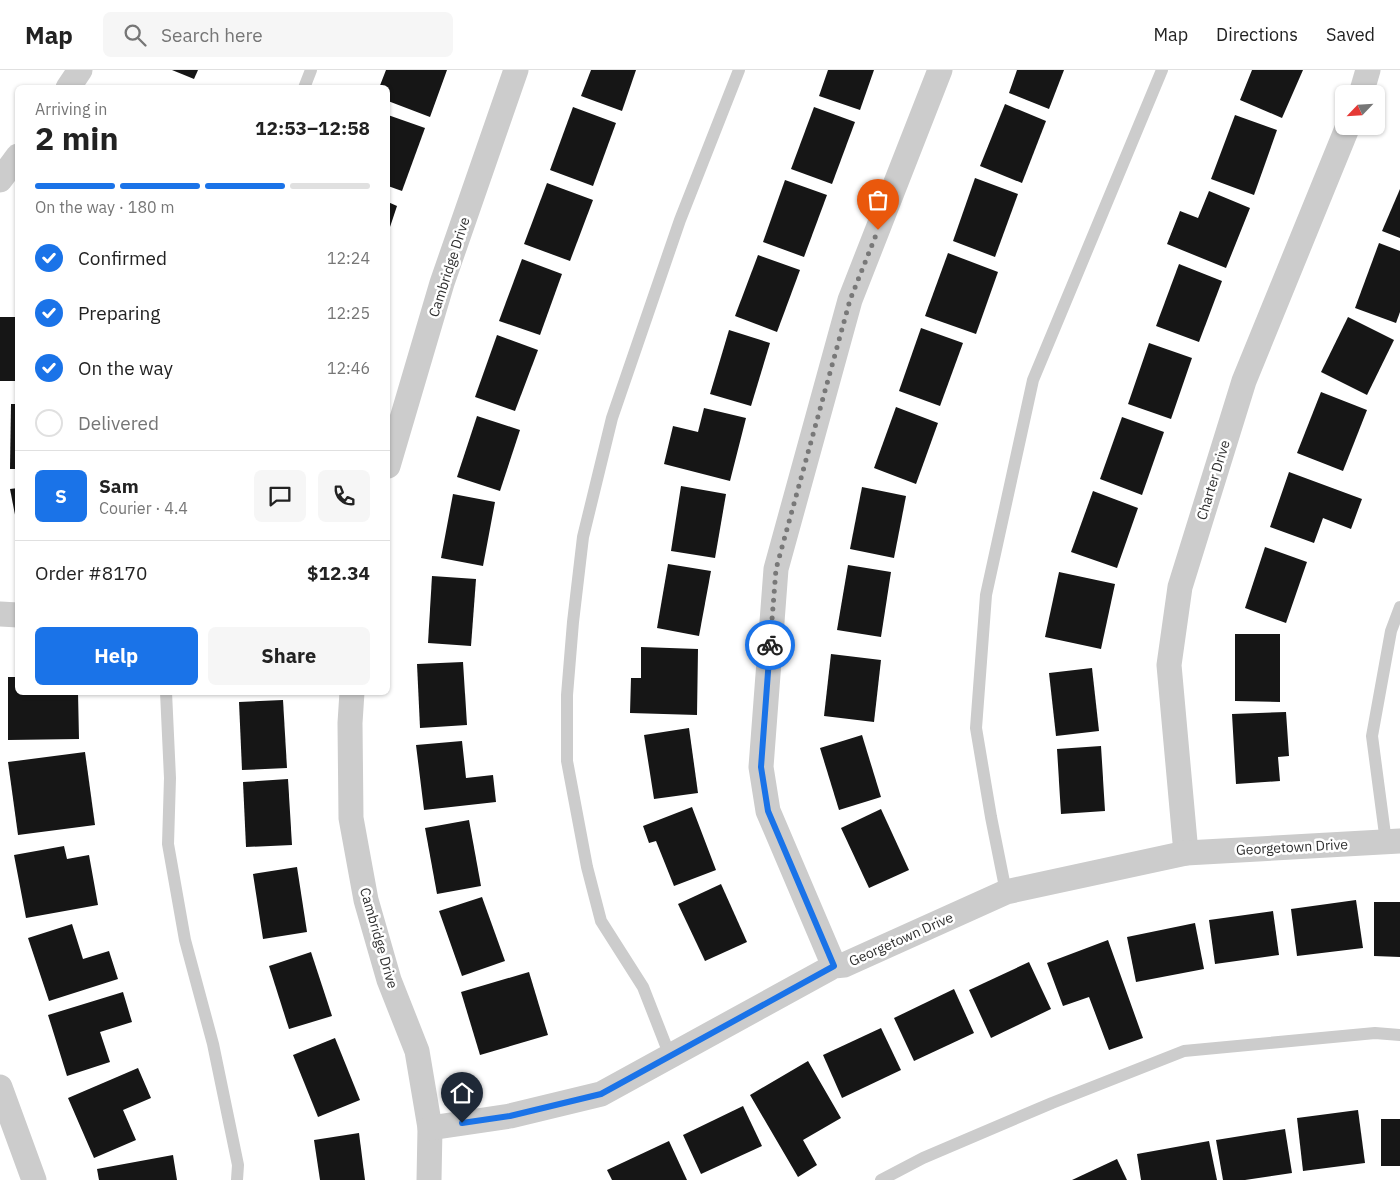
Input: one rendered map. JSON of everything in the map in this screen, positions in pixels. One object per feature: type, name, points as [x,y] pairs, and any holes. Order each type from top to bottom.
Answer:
[{"type":"street","name":"Cambridge Drive","points":[[390,459],[442,283],[516,70]]},
{"type":"street","points":[[834,966],[768,811],[761,767],[776,569],[850,300],[940,70]]},
{"type":"street","points":[[1364,85],[1368,70]]},
{"type":"street","name":"Charter Drive","points":[[1186,853],[1170,665],[1180,587],[1244,381],[1344,135]]},
{"type":"street","points":[[0,180],[15,160]]},
{"type":"street","points":[[0,614],[15,615]]},
{"type":"street","name":"Cambridge Drive","points":[[352,695],[350,723],[351,818],[366,900],[387,971],[417,1051],[430,1128],[429,1180]]},
{"type":"street","name":"Georgetown Drive","points":[[430,1128],[510,1116],[601,1094],[834,966],[844,965],[1006,892],[1186,853],[1393,841]]},
{"type":"street","points":[[0,1087],[34,1180]]},
{"type":"lane","points":[[305,85],[311,70]]},
{"type":"lane","points":[[670,1056],[642,987],[601,921],[587,867],[567,761],[567,696],[573,622],[584,537],[612,418],[680,220],[739,70]]},
{"type":"lane","points":[[1006,892],[990,817],[976,728],[986,594],[1033,380],[1162,70]]},
{"type":"lane","points":[[1393,841],[1372,736],[1391,631],[1400,607]]},
{"type":"lane","points":[[166,695],[170,778],[168,844],[185,940],[214,1044],[238,1165],[237,1180]]},
{"type":"lane","points":[[881,1180],[923,1158],[1052,1103],[1184,1051],[1375,1033],[1400,1035]]},
{"type":"building","points":[[172,70],[198,70],[194,79]]},
{"type":"building","points":[[386,70],[447,70],[430,117],[390,102],[390,85],[380,85]]},
{"type":"building","points":[[591,70],[636,70],[622,111],[581,96]]},
{"type":"building","points":[[828,70],[874,70],[860,110],[819,96]]},
{"type":"building","points":[[1017,70],[1064,70],[1049,109],[1009,93]]},
{"type":"building","points":[[1252,70],[1303,70],[1282,118],[1240,100]]},
{"type":"building","points":[[1005,104],[1046,121],[1022,183],[980,166]]},
{"type":"building","points":[[573,107],[616,123],[593,186],[550,170]]},
{"type":"building","points":[[814,107],[855,122],[832,184],[791,169]]},
{"type":"building","points":[[1235,115],[1277,130],[1254,195],[1211,179]]},
{"type":"building","points":[[390,116],[425,128],[402,191],[390,187]]},
{"type":"building","points":[[975,178],[1018,194],[995,257],[953,241]]},
{"type":"building","points":[[785,180],[827,195],[804,257],[763,242]]},
{"type":"building","points":[[547,183],[593,200],[570,261],[524,244]]},
{"type":"building","points":[[1400,189],[1400,238],[1382,231]]},
{"type":"building","points":[[1209,191],[1250,208],[1226,268],[1167,244],[1180,211],[1198,218]]},
{"type":"building","points":[[390,203],[397,206],[390,227]]},
{"type":"building","points":[[1379,243],[1400,251],[1400,312],[1396,323],[1355,308]]},
{"type":"building","points":[[948,253],[998,272],[976,334],[925,316]]},
{"type":"building","points":[[758,255],[800,270],[777,332],[735,316]]},
{"type":"building","points":[[522,259],[562,274],[540,335],[499,321]]},
{"type":"building","points":[[1179,264],[1222,281],[1199,342],[1156,326]]},
{"type":"building","points":[[0,317],[15,317],[15,381],[0,381]]},
{"type":"building","points":[[1348,317],[1394,340],[1367,395],[1321,372]]},
{"type":"building","points":[[921,328],[963,343],[940,406],[899,391]]},
{"type":"building","points":[[729,330],[770,343],[751,406],[710,394]]},
{"type":"building","points":[[497,335],[538,350],[515,411],[475,397]]},
{"type":"building","points":[[1149,343],[1192,358],[1171,419],[1128,404]]},
{"type":"building","points":[[1321,392],[1367,410],[1343,471],[1297,453]]},
{"type":"building","points":[[11,404],[15,404],[15,469],[10,469]]},
{"type":"building","points":[[896,407],[938,423],[916,484],[874,468]]},
{"type":"building","points":[[704,408],[746,418],[730,481],[664,464],[673,426],[698,432]]},
{"type":"building","points":[[477,416],[520,430],[500,491],[457,477]]},
{"type":"building","points":[[1122,417],[1164,432],[1142,495],[1100,479]]},
{"type":"building","points":[[1289,472],[1362,499],[1351,529],[1323,518],[1314,543],[1270,527]]},
{"type":"building","points":[[681,486],[726,494],[715,558],[671,551]]},
{"type":"building","points":[[862,487],[906,496],[894,558],[850,549]]},
{"type":"building","points":[[15,488],[15,515],[10,489]]},
{"type":"building","points":[[1093,491],[1138,508],[1117,568],[1071,552]]},
{"type":"building","points":[[453,494],[495,502],[483,566],[441,558]]},
{"type":"building","points":[[1265,547],[1307,562],[1286,623],[1245,608]]},
{"type":"building","points":[[668,564],[711,571],[699,636],[657,628]]},
{"type":"building","points":[[848,565],[891,572],[881,637],[837,630]]},
{"type":"building","points":[[1059,572],[1115,584],[1101,649],[1045,637]]},
{"type":"building","points":[[432,576],[476,579],[471,646],[428,643]]},
{"type":"building","points":[[1235,634],[1280,634],[1280,702],[1235,701]]},
{"type":"building","points":[[641,647],[698,649],[697,715],[630,713],[631,678],[641,678]]},
{"type":"building","points":[[831,654],[881,660],[874,722],[824,716]]},
{"type":"building","points":[[463,662],[467,725],[420,728],[417,664]]},
{"type":"building","points":[[1092,668],[1099,731],[1056,736],[1049,673]]},
{"type":"building","points":[[8,677],[15,677],[15,695],[78,695],[79,739],[8,740]]},
{"type":"building","points":[[283,700],[287,768],[242,770],[239,702]]},
{"type":"building","points":[[1286,712],[1289,756],[1278,757],[1280,781],[1236,784],[1232,714]]},
{"type":"building","points":[[689,728],[698,793],[654,799],[644,735]]},
{"type":"building","points":[[862,735],[881,797],[839,810],[820,748]]},
{"type":"building","points":[[462,741],[466,778],[493,775],[496,802],[424,810],[416,745]]},
{"type":"building","points":[[1101,746],[1105,811],[1061,814],[1057,749]]},
{"type":"building","points":[[85,752],[95,825],[18,835],[8,762]]},
{"type":"building","points":[[288,779],[292,845],[246,847],[243,782]]},
{"type":"building","points":[[692,807],[716,870],[674,886],[656,841],[649,843],[643,826]]},
{"type":"building","points":[[881,809],[909,870],[869,888],[841,828]]},
{"type":"building","points":[[469,820],[481,886],[437,894],[425,828]]},
{"type":"building","points":[[64,846],[67,859],[89,855],[98,905],[26,918],[14,855]]},
{"type":"building","points":[[297,867],[307,932],[263,939],[253,874]]},
{"type":"building","points":[[721,884],[747,942],[705,961],[678,904]]},
{"type":"building","points":[[482,897],[505,961],[462,976],[439,911]]},
{"type":"building","points":[[1356,900],[1363,948],[1297,956],[1291,909]]},
{"type":"building","points":[[1374,902],[1400,902],[1400,957],[1374,956]]},
{"type":"building","points":[[1273,911],[1279,955],[1215,964],[1209,920]]},
{"type":"building","points":[[1195,923],[1204,969],[1136,982],[1127,937]]},
{"type":"building","points":[[72,924],[83,959],[109,951],[118,979],[49,1001],[28,938]]},
{"type":"building","points":[[1108,940],[1143,1038],[1109,1050],[1089,997],[1063,1006],[1047,963]]},
{"type":"building","points":[[311,952],[332,1016],[289,1029],[269,966]]},
{"type":"building","points":[[1029,962],[1051,1009],[991,1038],[969,990]]},
{"type":"building","points":[[529,972],[548,1035],[480,1055],[461,992]]},
{"type":"building","points":[[954,989],[974,1033],[914,1061],[894,1018]]},
{"type":"building","points":[[123,992],[132,1022],[100,1032],[110,1062],[67,1076],[48,1015]]},
{"type":"building","points":[[881,1028],[901,1070],[842,1098],[823,1055]]},
{"type":"building","points":[[335,1038],[360,1100],[318,1117],[293,1055]]},
{"type":"building","points":[[808,1061],[841,1118],[803,1140],[817,1165],[798,1177],[750,1095]]},
{"type":"building","points":[[138,1068],[151,1098],[123,1110],[136,1140],[94,1158],[68,1098]]},
{"type":"building","points":[[743,1106],[762,1146],[701,1174],[683,1135]]},
{"type":"building","points":[[1358,1110],[1365,1163],[1303,1171],[1297,1118]]},
{"type":"building","points":[[1381,1119],[1400,1119],[1400,1166],[1381,1166]]},
{"type":"building","points":[[1285,1129],[1292,1173],[1245,1180],[1223,1180],[1216,1140]]},
{"type":"building","points":[[359,1133],[365,1180],[320,1180],[314,1140]]},
{"type":"building","points":[[669,1141],[687,1180],[612,1180],[607,1170]]},
{"type":"building","points":[[1209,1141],[1217,1180],[1141,1180],[1137,1154]]},
{"type":"building","points":[[173,1155],[177,1180],[99,1180],[97,1169]]},
{"type":"building","points":[[1117,1159],[1127,1180],[1072,1180]]},
{"type":"way so far","points":[[770,645],[776,569],[850,300],[878,230]]},
{"type":"route","points":[[462,1123],[510,1116],[601,1094],[834,966],[768,811],[761,767],[770,645]]}]
